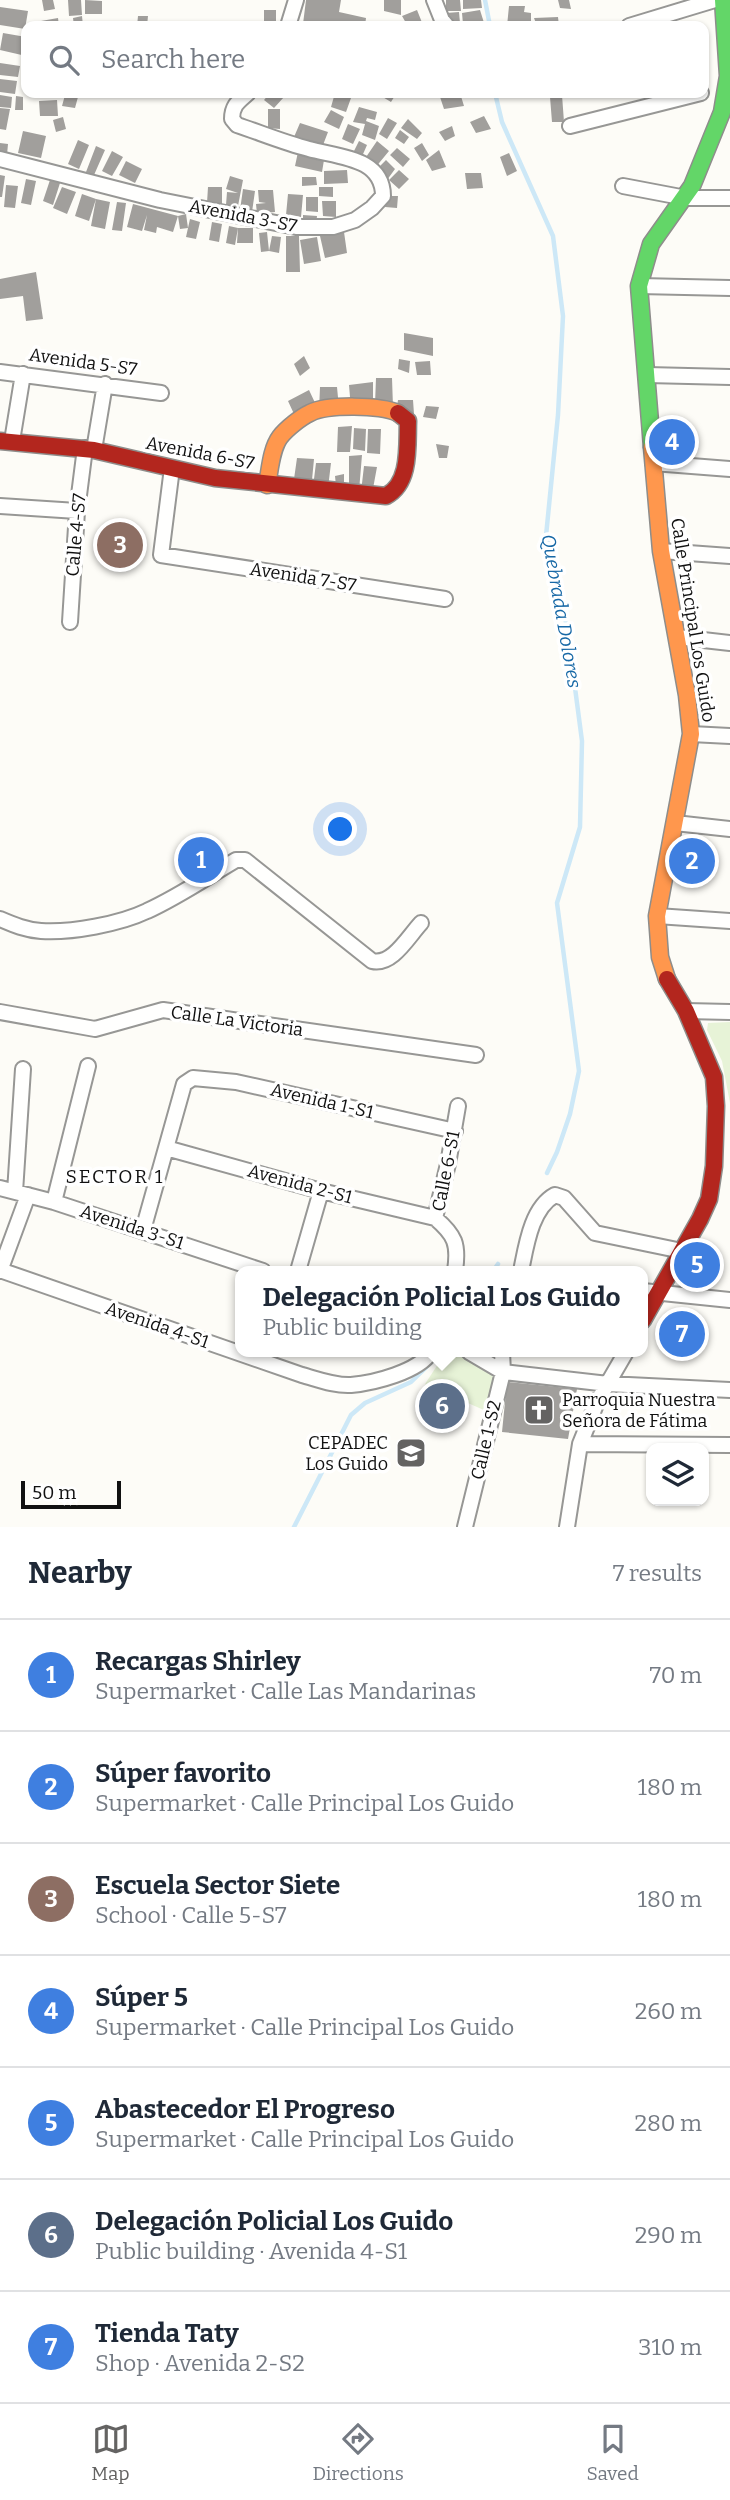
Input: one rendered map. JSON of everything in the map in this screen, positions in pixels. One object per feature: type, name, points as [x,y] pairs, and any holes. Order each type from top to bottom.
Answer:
[{"type":"street","points":[[290,21],[296,0]]},
{"type":"street","points":[[434,0],[444,21]]},
{"type":"street","points":[[646,21],[715,0]]},
{"type":"street","name":"Calle Principal Los Guido","points":[[651,1291],[682,1251],[709,1199],[722,1166],[723,1106],[714,1077],[686,1011],[669,985],[660,957],[657,916],[691,734],[687,695],[661,551],[639,286],[643,262],[650,245],[663,224],[686,198],[725,110],[728,86],[728,25],[723,0]]},
{"type":"street","points":[[709,91],[728,86]]},
{"type":"street","name":"Avenida 3-S7","points":[[0,159],[160,200],[296,227],[333,227],[355,220],[383,196],[383,182],[373,170],[358,161],[310,150],[237,125],[232,119],[232,110],[242,98]]},
{"type":"street","points":[[570,126],[680,98]]},
{"type":"street","points":[[623,186],[686,198],[730,198]]},
{"type":"street","points":[[639,286],[730,288]]},
{"type":"street","name":"Avenida 5-S7","points":[[0,372],[161,393]]},
{"type":"street","points":[[6,441],[23,374]]},
{"type":"street","points":[[647,375],[730,377]]},
{"type":"street","name":"Calle 4-S7","points":[[70,622],[77,511],[105,384]]},
{"type":"street","name":"Avenida 6-S7","points":[[6,441],[89,449],[215,478],[267,485],[373,496],[393,494],[400,487],[404,473],[408,421],[397,412],[386,408],[326,408],[309,413],[280,437],[274,450],[267,485]]},
{"type":"street","points":[[653,463],[730,469]]},
{"type":"street","name":"Avenida 7-S7","points":[[172,468],[161,555],[445,598]]},
{"type":"street","points":[[0,506],[77,511]]},
{"type":"street","points":[[661,551],[730,556]]},
{"type":"street","points":[[677,637],[730,643]]},
{"type":"street","points":[[691,734],[730,736]]},
{"type":"street","points":[[675,823],[730,829]]},
{"type":"street","points":[[0,919],[22,928],[43,931],[75,929],[122,920],[146,912],[236,860],[245,860],[372,961],[380,963],[388,960],[421,923]]},
{"type":"street","points":[[657,916],[730,921]]},
{"type":"street","name":"Calle La Victoria","points":[[0,1012],[95,1030],[163,1010],[476,1055]]},
{"type":"street","points":[[686,1011],[730,1012]]},
{"type":"street","points":[[54,1202],[88,1066]]},
{"type":"street","points":[[0,1270],[22,1193],[23,1069]]},
{"type":"street","name":"Avenida 1-S1","points":[[166,1148],[184,1084],[193,1078],[236,1082],[455,1131]]},
{"type":"street","name":"Calle 6-S1","points":[[455,1266],[456,1243],[452,1231],[435,1218],[458,1106]]},
{"type":"street","points":[[143,1230],[166,1148]]},
{"type":"street","name":"Avenida 2-S1","points":[[166,1148],[321,1191],[435,1218]]},
{"type":"street","name":"Avenida 3-S1","points":[[0,1188],[54,1202],[248,1266]]},
{"type":"street","points":[[299,1266],[321,1191]]},
{"type":"street","points":[[522,1266],[526,1242],[538,1215],[546,1200],[555,1195],[564,1198],[595,1233],[682,1251]]},
{"type":"street","name":"Avenida 4-S1","points":[[0,1270],[235,1352]]},
{"type":"street","points":[[651,1291],[730,1300]]},
{"type":"street","name":"Avenida 4-S1","points":[[250,1357],[334,1384],[350,1385],[410,1370],[428,1357]]},
{"type":"street","points":[[478,1357],[503,1372],[608,1384],[730,1390]]},
{"type":"street","name":"Calle 1-S2","points":[[465,1527],[503,1372],[502,1357]]},
{"type":"street","points":[[567,1527],[580,1444],[597,1402],[623,1357]]},
{"type":"street","points":[[580,1444],[730,1445]]},
{"type":"green space","points":[[730,1022],[730,1103],[722,1061],[707,1030],[708,1023]]},
{"type":"green space","points":[[443,1357],[461,1357],[495,1377],[486,1411],[425,1384]]},
{"type":"building","points":[[42,0],[53,0],[55,9],[44,11]]},
{"type":"building","points":[[68,0],[81,0],[82,15],[69,16]]},
{"type":"building","points":[[85,0],[102,1],[102,14],[85,14]]},
{"type":"building","points":[[306,0],[341,0],[339,12],[366,18],[366,21],[303,21]]},
{"type":"building","points":[[384,0],[401,0],[401,15],[384,11]]},
{"type":"building","points":[[446,0],[460,0],[461,11],[446,11]]},
{"type":"building","points":[[463,0],[481,0],[482,8],[463,9]]},
{"type":"building","points":[[558,0],[569,0],[571,9],[560,8]]},
{"type":"building","points":[[509,6],[525,6],[524,12],[531,13],[531,21],[508,21]]},
{"type":"building","points":[[0,7],[28,11],[26,21],[21,21],[21,28],[0,25]]},
{"type":"building","points":[[264,10],[276,10],[276,21],[264,21]]},
{"type":"building","points":[[417,10],[421,21],[405,21],[402,16]]},
{"type":"building","points":[[480,10],[483,21],[463,21],[462,13]]},
{"type":"building","points":[[459,12],[460,21],[446,21],[446,13]]},
{"type":"building","points":[[82,16],[82,21],[73,21],[73,18]]},
{"type":"building","points":[[138,16],[148,16],[148,21],[138,21]]},
{"type":"building","points":[[558,17],[558,21],[535,21],[534,18]]},
{"type":"building","points":[[3,33],[21,36],[21,55],[0,50]]},
{"type":"building","points":[[0,63],[20,66],[18,77],[0,75]]},
{"type":"building","points":[[0,79],[17,81],[15,94],[0,92]]},
{"type":"building","points":[[0,95],[12,97],[11,108],[0,107]]},
{"type":"building","points":[[16,96],[21,97],[23,110],[15,110]]},
{"type":"building","points":[[64,98],[78,98],[75,108],[62,106]]},
{"type":"building","points":[[266,98],[283,98],[274,108],[264,100]]},
{"type":"building","points":[[334,98],[351,98],[346,112],[331,107]]},
{"type":"building","points":[[440,98],[462,98],[464,106],[444,109]]},
{"type":"building","points":[[550,98],[562,98],[564,122],[552,122]]},
{"type":"building","points":[[57,100],[58,116],[40,116],[39,101]]},
{"type":"building","points":[[359,107],[377,112],[375,120],[367,118],[366,121],[379,126],[375,140],[362,135],[365,124],[353,122]]},
{"type":"building","points":[[0,108],[10,109],[6,130],[0,129]]},
{"type":"building","points":[[268,109],[280,109],[280,129],[268,128]]},
{"type":"building","points":[[331,110],[344,117],[339,129],[324,122]]},
{"type":"building","points":[[484,116],[491,129],[476,133],[470,122]]},
{"type":"building","points":[[63,117],[66,129],[56,132],[53,120]]},
{"type":"building","points":[[388,118],[397,123],[387,139],[379,134]]},
{"type":"building","points":[[408,119],[422,133],[417,139],[401,128]]},
{"type":"building","points":[[300,123],[328,132],[323,145],[294,137]]},
{"type":"building","points":[[348,124],[360,129],[353,144],[342,139]]},
{"type":"building","points":[[452,126],[455,136],[445,141],[439,132]]},
{"type":"building","points":[[400,130],[409,137],[404,144],[395,138]]},
{"type":"building","points":[[23,131],[46,136],[41,158],[18,153]]},
{"type":"building","points":[[78,140],[89,145],[79,169],[68,164]]},
{"type":"building","points":[[359,141],[367,145],[360,161],[351,157]]},
{"type":"building","points":[[377,141],[389,151],[375,168],[364,160]]},
{"type":"building","points":[[0,143],[8,144],[7,155],[0,154]]},
{"type":"building","points":[[422,143],[429,155],[422,161],[414,148]]},
{"type":"building","points":[[96,146],[105,150],[94,175],[86,172]]},
{"type":"building","points":[[397,148],[410,159],[403,167],[390,155]]},
{"type":"building","points":[[439,150],[446,167],[432,171],[426,160]]},
{"type":"building","points":[[112,151],[123,157],[112,176],[102,171]]},
{"type":"building","points":[[298,152],[324,160],[322,172],[295,166]]},
{"type":"building","points":[[509,153],[517,171],[507,176],[500,157]]},
{"type":"building","points":[[386,160],[395,169],[387,180],[376,170]]},
{"type":"building","points":[[126,161],[142,169],[135,183],[119,175]]},
{"type":"building","points":[[347,170],[348,183],[324,184],[324,171]]},
{"type":"building","points":[[399,170],[409,179],[399,189],[389,180]]},
{"type":"building","points":[[465,173],[481,173],[483,188],[467,189]]},
{"type":"building","points":[[0,175],[5,176],[2,197],[0,197]]},
{"type":"building","points":[[230,176],[243,180],[238,206],[226,205],[227,192],[238,193],[226,189]]},
{"type":"building","points":[[302,177],[316,177],[317,185],[302,186]]},
{"type":"building","points":[[26,179],[36,181],[31,205],[21,203]]},
{"type":"building","points":[[50,180],[60,183],[53,205],[43,201]]},
{"type":"building","points":[[6,185],[18,186],[15,208],[4,207]]},
{"type":"building","points":[[62,187],[76,192],[67,214],[53,208]]},
{"type":"building","points":[[208,187],[222,187],[222,204],[207,203]]},
{"type":"building","points":[[319,187],[333,187],[333,197],[319,196]]},
{"type":"building","points":[[243,189],[255,191],[252,212],[240,210]]},
{"type":"building","points":[[258,190],[273,190],[275,212],[257,214],[256,204],[266,203],[259,202]]},
{"type":"building","points":[[82,194],[96,199],[89,221],[75,216]]},
{"type":"building","points":[[288,194],[303,195],[301,217],[286,215]]},
{"type":"building","points":[[386,196],[398,196],[397,208],[385,207]]},
{"type":"building","points":[[306,197],[318,197],[318,212],[306,211]]},
{"type":"building","points":[[96,199],[110,202],[105,229],[91,226]]},
{"type":"building","points":[[322,201],[336,201],[336,217],[323,216]]},
{"type":"building","points":[[117,202],[126,203],[122,231],[112,230]]},
{"type":"building","points":[[133,204],[178,216],[173,232],[157,227],[156,233],[144,230],[147,215],[142,231],[127,227]]},
{"type":"building","points":[[186,214],[188,228],[180,229],[178,216]]},
{"type":"building","points":[[303,215],[317,216],[316,226],[303,225]]},
{"type":"building","points":[[190,219],[200,222],[196,239],[186,237]]},
{"type":"building","points":[[212,222],[222,224],[219,242],[209,240]]},
{"type":"building","points":[[229,226],[238,228],[235,245],[226,243]]},
{"type":"building","points":[[238,228],[253,228],[253,243],[237,243]]},
{"type":"building","points":[[267,232],[269,251],[261,252],[259,233]]},
{"type":"building","points":[[344,232],[347,253],[325,258],[320,236]]},
{"type":"building","points":[[272,236],[281,237],[279,253],[269,251]]},
{"type":"building","points":[[286,236],[299,236],[300,272],[286,272]]},
{"type":"building","points":[[317,237],[321,261],[304,264],[300,240]]},
{"type":"building","points":[[36,272],[43,319],[26,321],[23,296],[0,299],[0,279]]},
{"type":"building","points":[[404,333],[433,338],[433,356],[404,350]]},
{"type":"building","points":[[304,356],[310,368],[300,376],[294,364]]},
{"type":"building","points":[[399,359],[410,361],[409,373],[398,369]]},
{"type":"building","points":[[430,361],[431,375],[417,375],[415,362]]},
{"type":"building","points":[[376,378],[392,378],[393,407],[375,404]]},
{"type":"building","points":[[373,382],[373,410],[351,409],[349,385]]},
{"type":"building","points":[[320,387],[337,387],[339,408],[319,411]]},
{"type":"building","points":[[309,390],[317,407],[294,414],[288,401]]},
{"type":"building","points":[[398,400],[413,400],[414,414],[396,413]]},
{"type":"building","points":[[426,406],[439,407],[436,419],[423,417]]},
{"type":"building","points":[[352,426],[350,452],[337,452],[338,427]]},
{"type":"building","points":[[354,428],[366,429],[365,451],[353,449]]},
{"type":"building","points":[[368,429],[381,429],[380,454],[367,453]]},
{"type":"building","points":[[436,444],[449,446],[447,458],[439,458]]},
{"type":"building","points":[[362,455],[359,491],[349,490],[349,456]]},
{"type":"building","points":[[297,458],[314,459],[312,480],[294,479]]},
{"type":"building","points":[[316,463],[331,463],[328,488],[313,487]]},
{"type":"building","points":[[364,466],[377,467],[372,494],[361,492]]},
{"type":"building","points":[[344,474],[344,488],[336,486],[335,476]]},
{"type":"building","name":"Parroquia Nuestra Señora de Fátima","points":[[507,1382],[577,1389],[568,1439],[502,1432]]},
{"type":"building","points":[[429,1386],[465,1402],[457,1424],[418,1411]]},
{"type":"waterway","name":"Quebrada Dolores","points":[[485,0],[489,21]]},
{"type":"waterway","name":"Quebrada Dolores","points":[[496,98],[502,122],[553,236],[563,316],[558,415],[546,536],[567,627],[582,741],[580,827],[557,903],[579,1071],[570,1114],[547,1173]]},
{"type":"waterway","name":"Quebrada Dolores","points":[[294,1527],[351,1415],[365,1403],[411,1382],[437,1357]]},
{"type":"traffic: fast","points":[[652,447],[639,286],[651,244],[692,186],[722,112],[728,76],[723,0]]},
{"type":"traffic: slow","points":[[267,485],[277,442],[286,430],[306,415],[329,408],[354,407],[379,408],[398,413]]},
{"type":"traffic: slow","points":[[652,447],[661,551],[687,695],[691,734],[657,916],[660,957],[667,979]]},
{"type":"traffic: jam","points":[[0,441],[94,450],[215,478],[386,496],[400,482],[406,463],[408,421],[398,413]]},
{"type":"traffic: jam","points":[[648,1311],[700,1219],[709,1199],[714,1166],[714,1077],[686,1011],[667,979]]},
{"type":"place","name":"Súper 5","points":[[672,442]]},
{"type":"place","name":"Escuela Sector Siete","points":[[120,545]]},
{"type":"place","name":"Recargas Shirley","points":[[201,860]]},
{"type":"place","name":"Súper favorito","points":[[692,861]]},
{"type":"place","name":"Abastecedor El Progreso","points":[[697,1265]]},
{"type":"place","name":"Tienda Taty","points":[[682,1334]]},
{"type":"place","name":"Delegación Policial Los Guido","points":[[442,1406]]},
{"type":"place","name":"Parroquia Nuestra Señora de Fátima","points":[[539,1410]]},
{"type":"place","name":"CEPADEC Los Guido","points":[[411,1453]]},
{"type":"district","name":"SECTOR 1","points":[[115,1176]]}]
